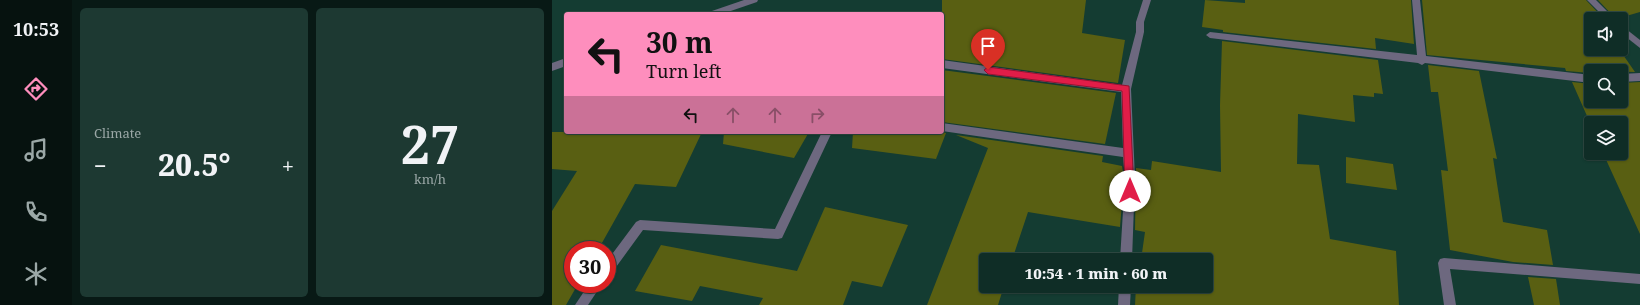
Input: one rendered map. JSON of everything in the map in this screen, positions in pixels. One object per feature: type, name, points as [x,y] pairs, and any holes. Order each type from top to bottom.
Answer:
[{"type":"street","points":[[718,12],[754,0]]},
{"type":"street","points":[[1126,253],[1130,178],[1126,89],[1140,32],[1140,22],[1147,0]]},
{"type":"street","points":[[1416,0],[1422,61]]},
{"type":"street","points":[[1591,0],[1604,12]]},
{"type":"street","points":[[1628,34],[1640,45]]},
{"type":"street","points":[[1210,35],[1422,61],[1584,78]]},
{"type":"street","points":[[552,66],[564,63]]},
{"type":"street","points":[[944,64],[1126,89]]},
{"type":"street","points":[[1628,78],[1640,77]]},
{"type":"street","points":[[944,127],[1128,153]]},
{"type":"street","points":[[616,258],[640,225],[778,234],[826,134]]},
{"type":"street","points":[[1450,305],[1444,263],[1640,279]]},
{"type":"street","points":[[580,305],[589,293]]},
{"type":"street","points":[[1124,305],[1125,293]]},
{"type":"building","points":[[942,0],[1086,0],[1082,33],[1125,40],[1118,83],[944,59],[944,12],[942,12]]},
{"type":"building","points":[[1205,0],[1245,3],[1245,0],[1411,0],[1414,44],[1375,38],[1376,49],[1223,32],[1223,30],[1202,27]]},
{"type":"building","points":[[1422,0],[1586,0],[1597,12],[1584,12],[1584,56],[1624,56],[1635,72],[1628,72],[1628,64],[1584,64],[1584,72],[1566,71],[1565,68],[1427,55]]},
{"type":"building","points":[[1598,0],[1640,0],[1640,12],[1628,16],[1628,12],[1609,12]]},
{"type":"building","points":[[1222,41],[1378,60],[1383,94],[1374,93],[1374,97],[1353,95],[1355,122],[1298,114],[1297,164],[1319,165],[1330,239],[1396,251],[1399,305],[1135,305],[1136,293],[1213,293],[1213,253],[1142,253],[1145,232],[1135,230],[1136,168],[1151,170],[1152,161],[1221,172],[1220,105]]},
{"type":"building","points":[[1428,65],[1479,71],[1497,159],[1493,158],[1503,222],[1547,230],[1553,265],[1513,262],[1450,250],[1441,170],[1448,171],[1438,92],[1431,92]]},
{"type":"building","points":[[944,70],[1116,93],[1105,144],[944,122]]},
{"type":"building","points":[[1572,82],[1584,83],[1584,108],[1628,108],[1628,83],[1640,82],[1640,234],[1606,160],[1628,160],[1628,116],[1587,116]]},
{"type":"building","points":[[552,132],[564,132],[564,134],[701,134],[676,187],[635,184],[603,241],[564,241],[564,293],[573,293],[566,305],[552,305],[552,211],[577,171],[552,169]]},
{"type":"building","points":[[946,133],[936,159],[852,148],[853,134]]},
{"type":"building","points":[[724,134],[808,134],[794,158],[723,144]]},
{"type":"building","points":[[956,135],[1103,156],[1102,162],[1122,166],[1124,178],[1120,227],[1028,212],[1014,253],[979,253],[979,293],[1002,293],[998,305],[927,305],[988,148]]},
{"type":"building","points":[[1346,157],[1393,164],[1397,190],[1346,183]]},
{"type":"building","points":[[825,207],[908,225],[882,287],[852,281],[843,305],[759,305],[763,298],[700,286],[692,301],[635,291],[661,245],[797,271]]},
{"type":"building","points":[[1528,277],[1556,279],[1560,305],[1534,305]]},
{"type":"route","points":[[988,70],[1126,89],[1130,191]]}]
